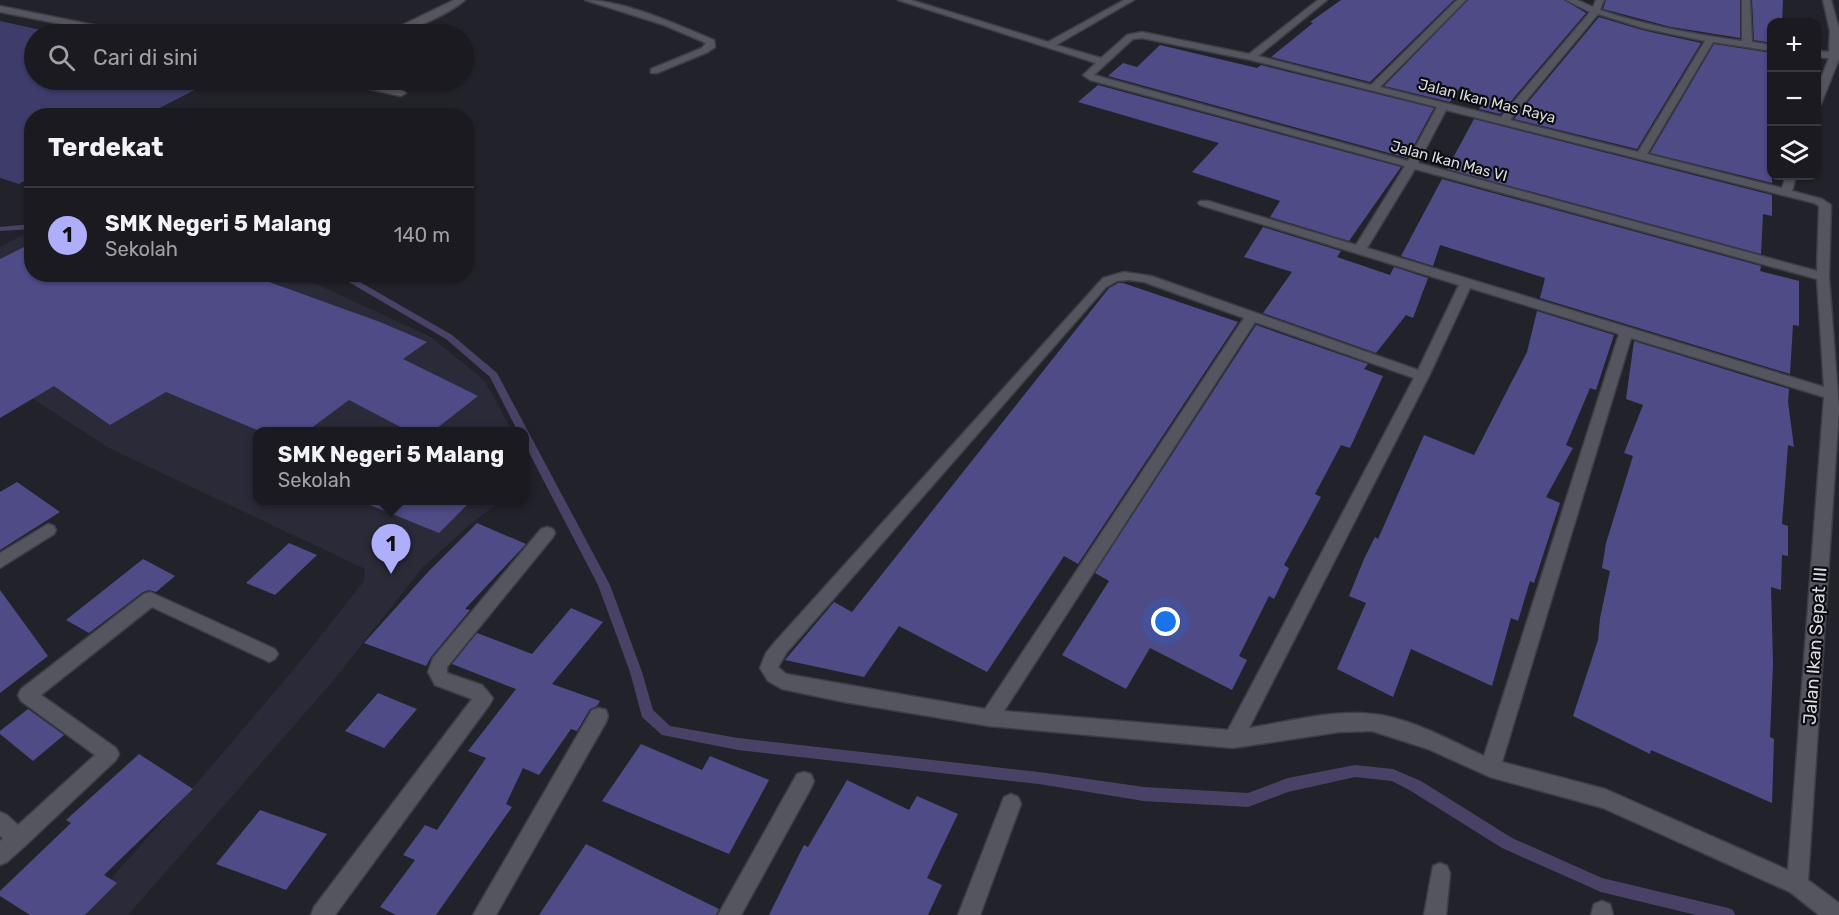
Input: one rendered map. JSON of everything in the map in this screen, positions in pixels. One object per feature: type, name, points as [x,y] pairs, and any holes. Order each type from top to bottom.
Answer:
[{"type":"street","points":[[413,24],[461,0]]},
{"type":"street","points":[[589,0],[662,21],[711,42],[708,49],[654,71]]},
{"type":"street","points":[[1049,45],[1130,0]]},
{"type":"street","points":[[1251,57],[1323,0]]},
{"type":"street","points":[[1373,88],[1462,0]]},
{"type":"street","points":[[1570,0],[1595,12],[1710,40],[1767,47]]},
{"type":"street","points":[[1503,121],[1595,12],[1600,0]]},
{"type":"street","points":[[1746,0],[1747,45]]},
{"type":"street","points":[[1821,92],[1836,56],[1835,31],[1827,0]]},
{"type":"street","points":[[911,1],[1103,62]]},
{"type":"street","points":[[0,9],[74,24]]},
{"type":"street","name":"Jalan Ikan Mas Raya","points":[[1103,62],[1130,37],[1142,35],[1251,57],[1823,203]]},
{"type":"street","points":[[1641,156],[1710,40]]},
{"type":"street","points":[[1821,54],[1836,56]]},
{"type":"street","name":"Jalan Ikan Mas VI","points":[[1103,62],[1089,74],[1089,77],[1823,277]]},
{"type":"street","points":[[385,90],[400,93]]},
{"type":"street","points":[[1360,249],[1411,166],[1443,106]]},
{"type":"street","points":[[1786,193],[1790,180]]},
{"type":"street","points":[[1204,203],[1360,249],[1626,334],[1834,404]]},
{"type":"street","name":"Jalan Ikan Sepat III","points":[[1797,885],[1834,404],[1823,277],[1825,207],[1823,203]]},
{"type":"street","points":[[1825,234],[1839,238]]},
{"type":"street","points":[[1422,376],[1147,279],[1125,276],[1107,280],[781,647],[769,663],[771,672],[782,681],[844,694],[989,718],[1233,739],[1339,723],[1371,722],[1393,727],[1434,742],[1490,768],[1605,799],[1797,885],[1837,915]]},
{"type":"street","points":[[1233,739],[1422,376],[1466,284]]},
{"type":"street","points":[[989,718],[1251,316]]},
{"type":"street","points":[[1490,768],[1626,334]]},
{"type":"street","points":[[0,561],[48,530]]},
{"type":"street","points":[[322,915],[484,698],[476,691],[441,679],[437,672],[439,664],[547,533]]},
{"type":"street","points":[[0,855],[109,754],[27,695],[150,599],[269,654]]},
{"type":"street","points":[[484,915],[599,716]]},
{"type":"street","points":[[729,915],[804,781]]},
{"type":"street","points":[[969,915],[1011,804]]},
{"type":"street","points":[[0,822],[18,839]]},
{"type":"street","points":[[1435,915],[1440,873]]},
{"type":"shaded area","points":[[0,21],[24,26],[24,90],[195,90],[160,108],[24,108],[24,181],[19,184],[0,178]]},
{"type":"shaded area","points":[[24,234],[24,282],[312,282],[431,337],[485,381],[510,427],[253,427],[253,505],[496,505],[474,521],[423,567],[333,681],[128,915],[78,915],[211,767],[304,657],[364,581],[365,569],[111,449],[28,396],[0,414],[0,247]]},
{"type":"building","points":[[1341,0],[1454,0],[1370,82],[1271,57],[1313,23],[1310,22]]},
{"type":"building","points":[[1468,0],[1564,0],[1586,13],[1500,114],[1479,109],[1484,100],[1461,86],[1450,102],[1384,86]]},
{"type":"building","points":[[1606,0],[1740,0],[1740,38],[1671,27],[1603,9]]},
{"type":"building","points":[[1752,0],[1783,0],[1782,18],[1767,18],[1767,42],[1754,40]]},
{"type":"building","points":[[1599,17],[1642,30],[1701,43],[1637,149],[1514,119]]},
{"type":"building","points":[[1714,44],[1767,52],[1767,180],[1772,180],[1772,183],[1650,153]]},
{"type":"building","points":[[1160,45],[1257,68],[1261,65],[1434,108],[1407,158],[1108,76],[1123,63],[1137,67]]},
{"type":"building","points":[[1098,85],[1401,167],[1349,241],[1270,217],[1280,201],[1192,172],[1219,143],[1078,102]]},
{"type":"building","points":[[1474,119],[1772,195],[1772,216],[1763,214],[1761,254],[1447,169]]},
{"type":"building","points":[[1442,179],[1761,266],[1760,271],[1799,281],[1799,326],[1793,325],[1790,374],[1540,298],[1545,278],[1440,245],[1433,266],[1401,256]]},
{"type":"building","points":[[1263,227],[1341,251],[1337,257],[1390,275],[1394,267],[1428,278],[1413,318],[1406,315],[1376,353],[1263,313],[1292,272],[1244,257]]},
{"type":"building","points":[[24,247],[24,282],[269,282],[380,322],[427,342],[403,359],[478,396],[438,427],[400,427],[349,400],[313,427],[253,428],[166,392],[110,425],[54,386],[0,418],[0,259]]},
{"type":"building","points":[[1118,283],[1238,322],[1078,564],[1064,556],[987,672],[899,626],[864,677],[785,660],[834,602],[852,612],[1109,288]]},
{"type":"building","points":[[1537,311],[1614,335],[1596,390],[1590,388],[1566,445],[1573,448],[1546,497],[1560,503],[1534,583],[1530,581],[1518,621],[1511,618],[1492,686],[1411,649],[1393,697],[1337,669],[1366,603],[1349,596],[1375,537],[1378,539],[1424,435],[1474,455],[1527,352]]},
{"type":"building","points":[[1256,325],[1368,364],[1364,369],[1383,376],[1350,448],[1341,445],[1315,494],[1321,497],[1284,565],[1289,568],[1274,599],[1269,596],[1239,656],[1247,660],[1232,690],[1150,648],[1126,689],[1062,655],[1109,581],[1095,573]]},
{"type":"building","points":[[1634,341],[1789,389],[1788,402],[1794,447],[1788,445],[1782,524],[1788,526],[1788,556],[1782,555],[1781,590],[1771,587],[1773,664],[1770,737],[1774,739],[1772,803],[1651,750],[1650,754],[1573,716],[1598,640],[1610,571],[1602,568],[1606,543],[1633,456],[1624,453],[1643,405],[1626,399]]},
{"type":"building","points":[[17,482],[60,512],[0,550],[0,492]]},
{"type":"building","points":[[370,505],[467,505],[439,533]]},
{"type":"building","points":[[477,523],[526,544],[465,609],[470,610],[426,666],[364,643],[428,572]]},
{"type":"building","points":[[289,543],[317,555],[275,595],[246,583]]},
{"type":"building","points":[[143,559],[175,576],[156,592],[149,590],[143,592],[89,633],[66,620]]},
{"type":"building","points":[[0,590],[48,656],[0,693]]},
{"type":"building","points":[[571,608],[603,622],[552,684],[600,701],[597,706],[590,709],[577,731],[571,729],[539,775],[523,768],[506,804],[512,807],[436,915],[396,915],[380,907],[415,860],[403,855],[425,825],[437,830],[486,758],[468,751],[516,689],[452,664],[477,633],[532,654]]},
{"type":"building","points":[[378,693],[417,709],[384,748],[345,731]]},
{"type":"building","points":[[28,709],[64,735],[33,761],[0,734],[0,731]]},
{"type":"building","points":[[641,744],[702,770],[710,756],[769,780],[729,854],[602,801]]},
{"type":"building","points":[[139,754],[193,789],[104,875],[117,883],[85,915],[30,915],[0,896],[0,891],[71,823],[66,820]]},
{"type":"building","points":[[847,780],[909,810],[917,796],[958,814],[927,878],[942,885],[928,915],[769,915],[804,845],[808,847]]},
{"type":"building","points":[[260,810],[327,834],[286,890],[216,864]]},
{"type":"building","points":[[586,844],[719,909],[716,915],[539,915]]},
{"type":"waterway","points":[[0,229],[24,227]]},
{"type":"waterway","points":[[353,282],[449,337],[494,375],[521,427]]},
{"type":"waterway","points":[[529,442],[604,585],[636,672],[647,713],[667,731],[738,744],[1039,778],[1144,794],[1248,800],[1288,785],[1355,771],[1393,775],[1416,786],[1507,843],[1601,885],[1728,915]]},
{"type":"place","name":"SMK Negeri 5 Malang","points":[[391,574]]}]
